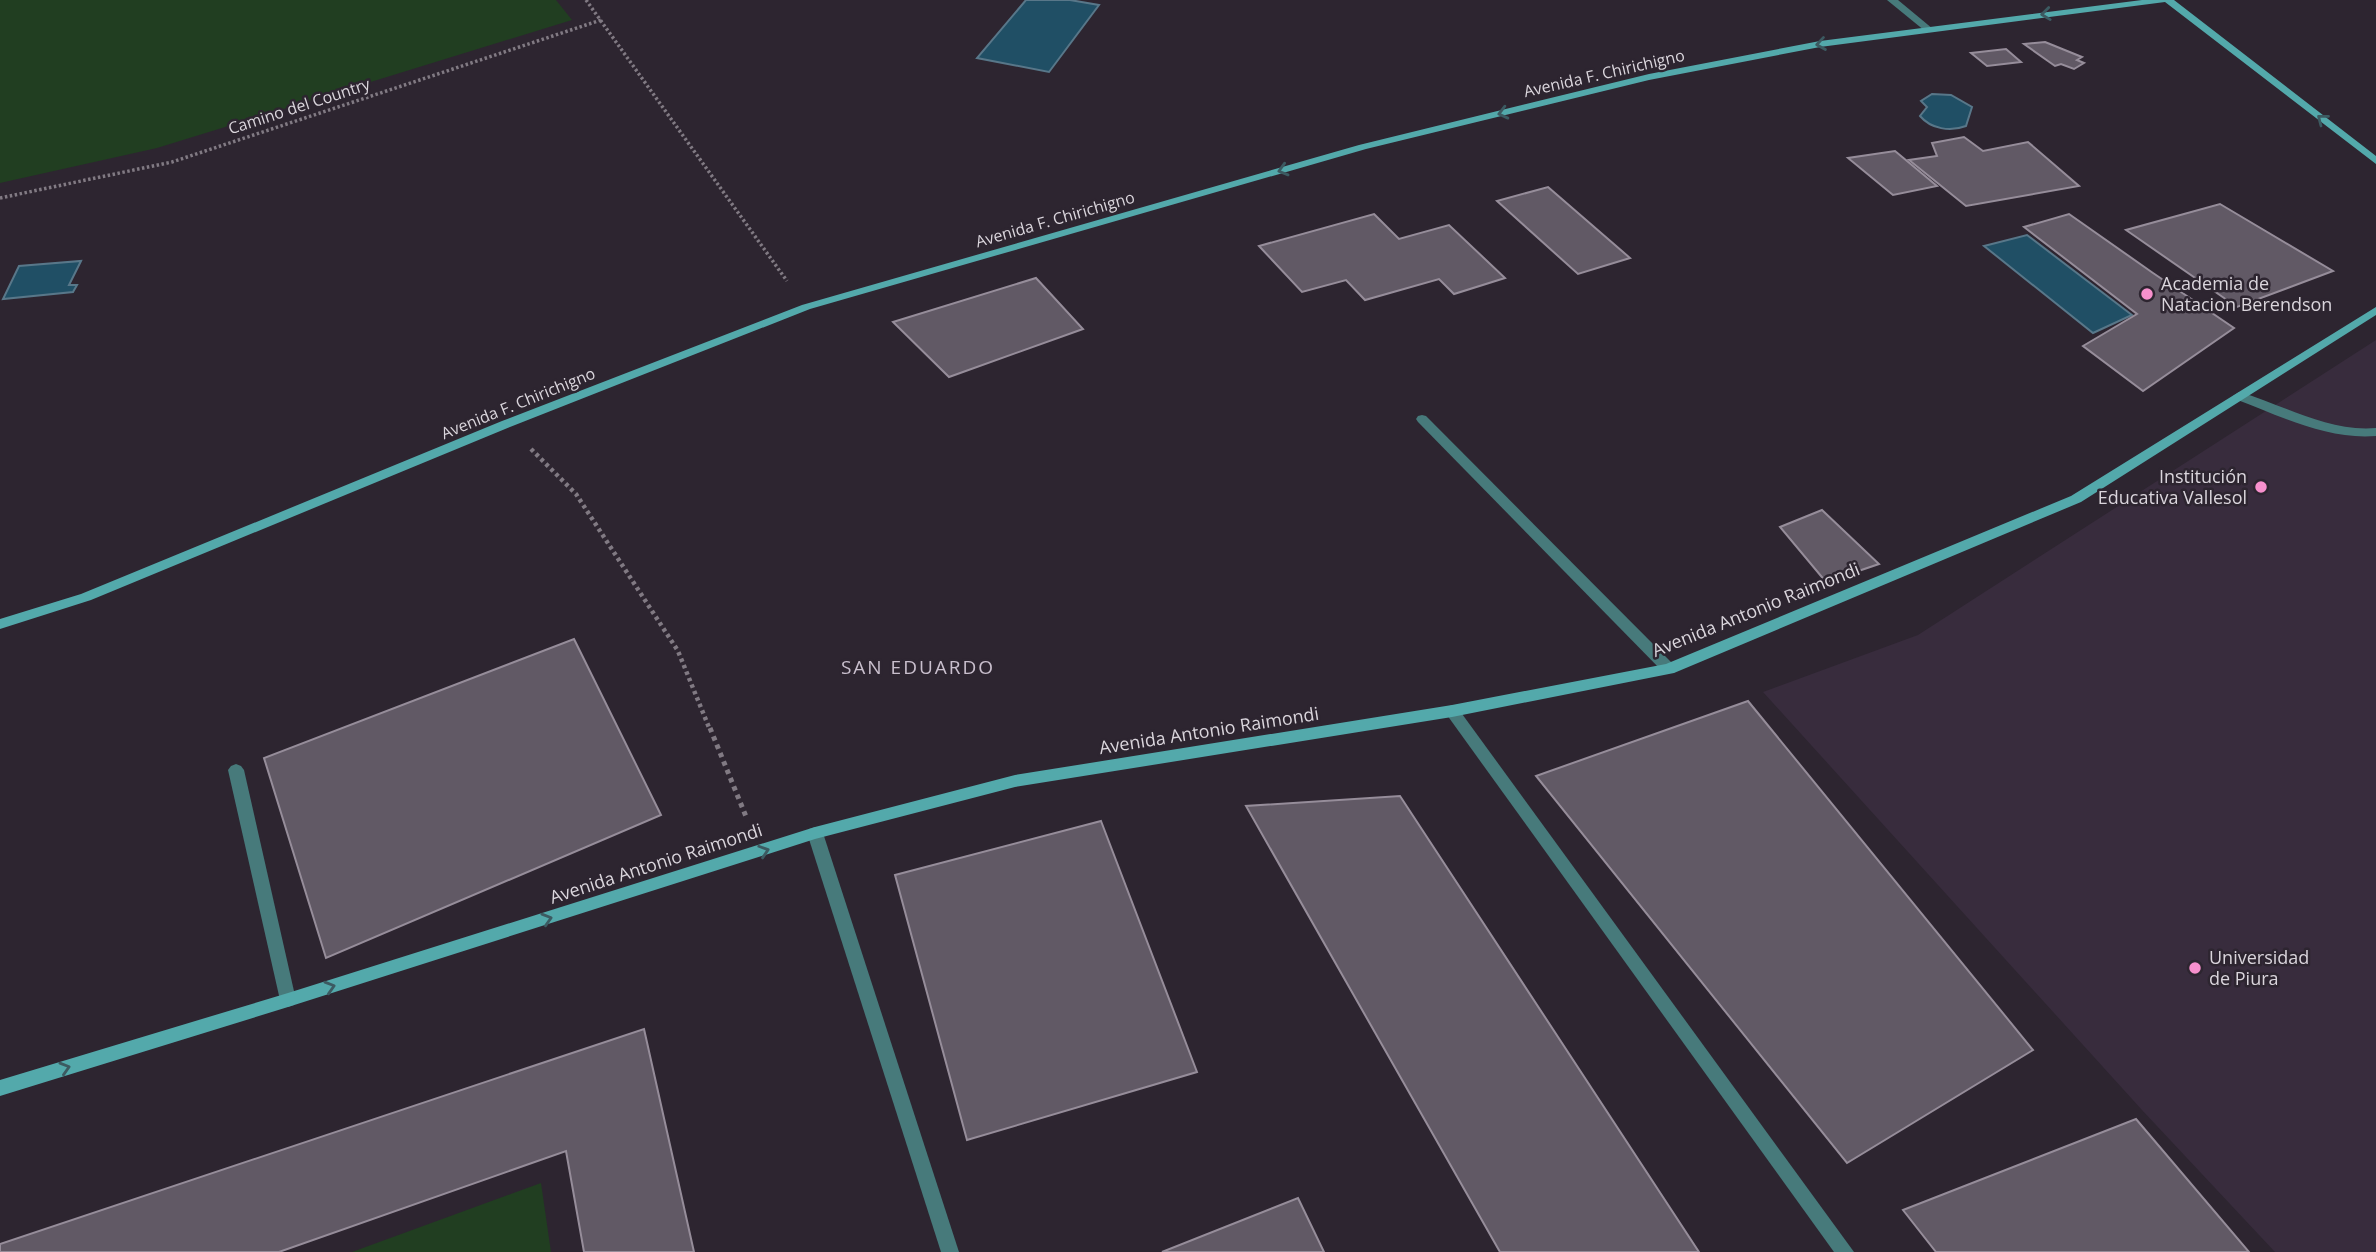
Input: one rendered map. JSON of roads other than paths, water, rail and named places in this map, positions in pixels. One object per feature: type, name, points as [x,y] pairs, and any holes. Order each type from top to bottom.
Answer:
[{"type":"street","points":[[1892,0],[1928,29]]},
{"type":"street","name":"Avenida F. Chirichigno","points":[[0,624],[86,597],[506,424],[806,307],[1376,144],[1649,77],[1820,44],[2163,0]]},
{"type":"street","points":[[2168,0],[2376,161]]},
{"type":"street","name":"Avenida Antonio Raimondi","points":[[0,1088],[815,833],[1014,781],[1452,711],[1669,668],[2076,499],[2376,310]]},
{"type":"street","points":[[2239,396],[2326,427],[2365,435],[2376,432]]},
{"type":"street","points":[[1422,419],[1669,668]]},
{"type":"street","points":[[1452,711],[1845,1252]]},
{"type":"street","points":[[236,770],[288,1000]]},
{"type":"street","points":[[815,833],[950,1252]]},
{"type":"water","points":[[1026,0],[1070,0],[1099,5],[1049,72],[977,58]]},
{"type":"water","points":[[1932,94],[1951,95],[1972,107],[1966,126],[1941,128],[1924,120],[1920,116],[1927,107],[1921,101]]},
{"type":"water","points":[[2027,235],[2132,315],[2093,333],[1984,246]]},
{"type":"water","points":[[81,261],[69,285],[77,285],[73,292],[3,299],[19,266]]},
{"type":"place","name":"Academia de Natacion Berendson","points":[[2147,294]]},
{"type":"place","name":"Institución Educativa Vallesol","points":[[2261,487]]},
{"type":"place","name":"Universidad de Piura","points":[[2195,968]]},
{"type":"district","name":"SAN EDUARDO","points":[[918,667]]}]
